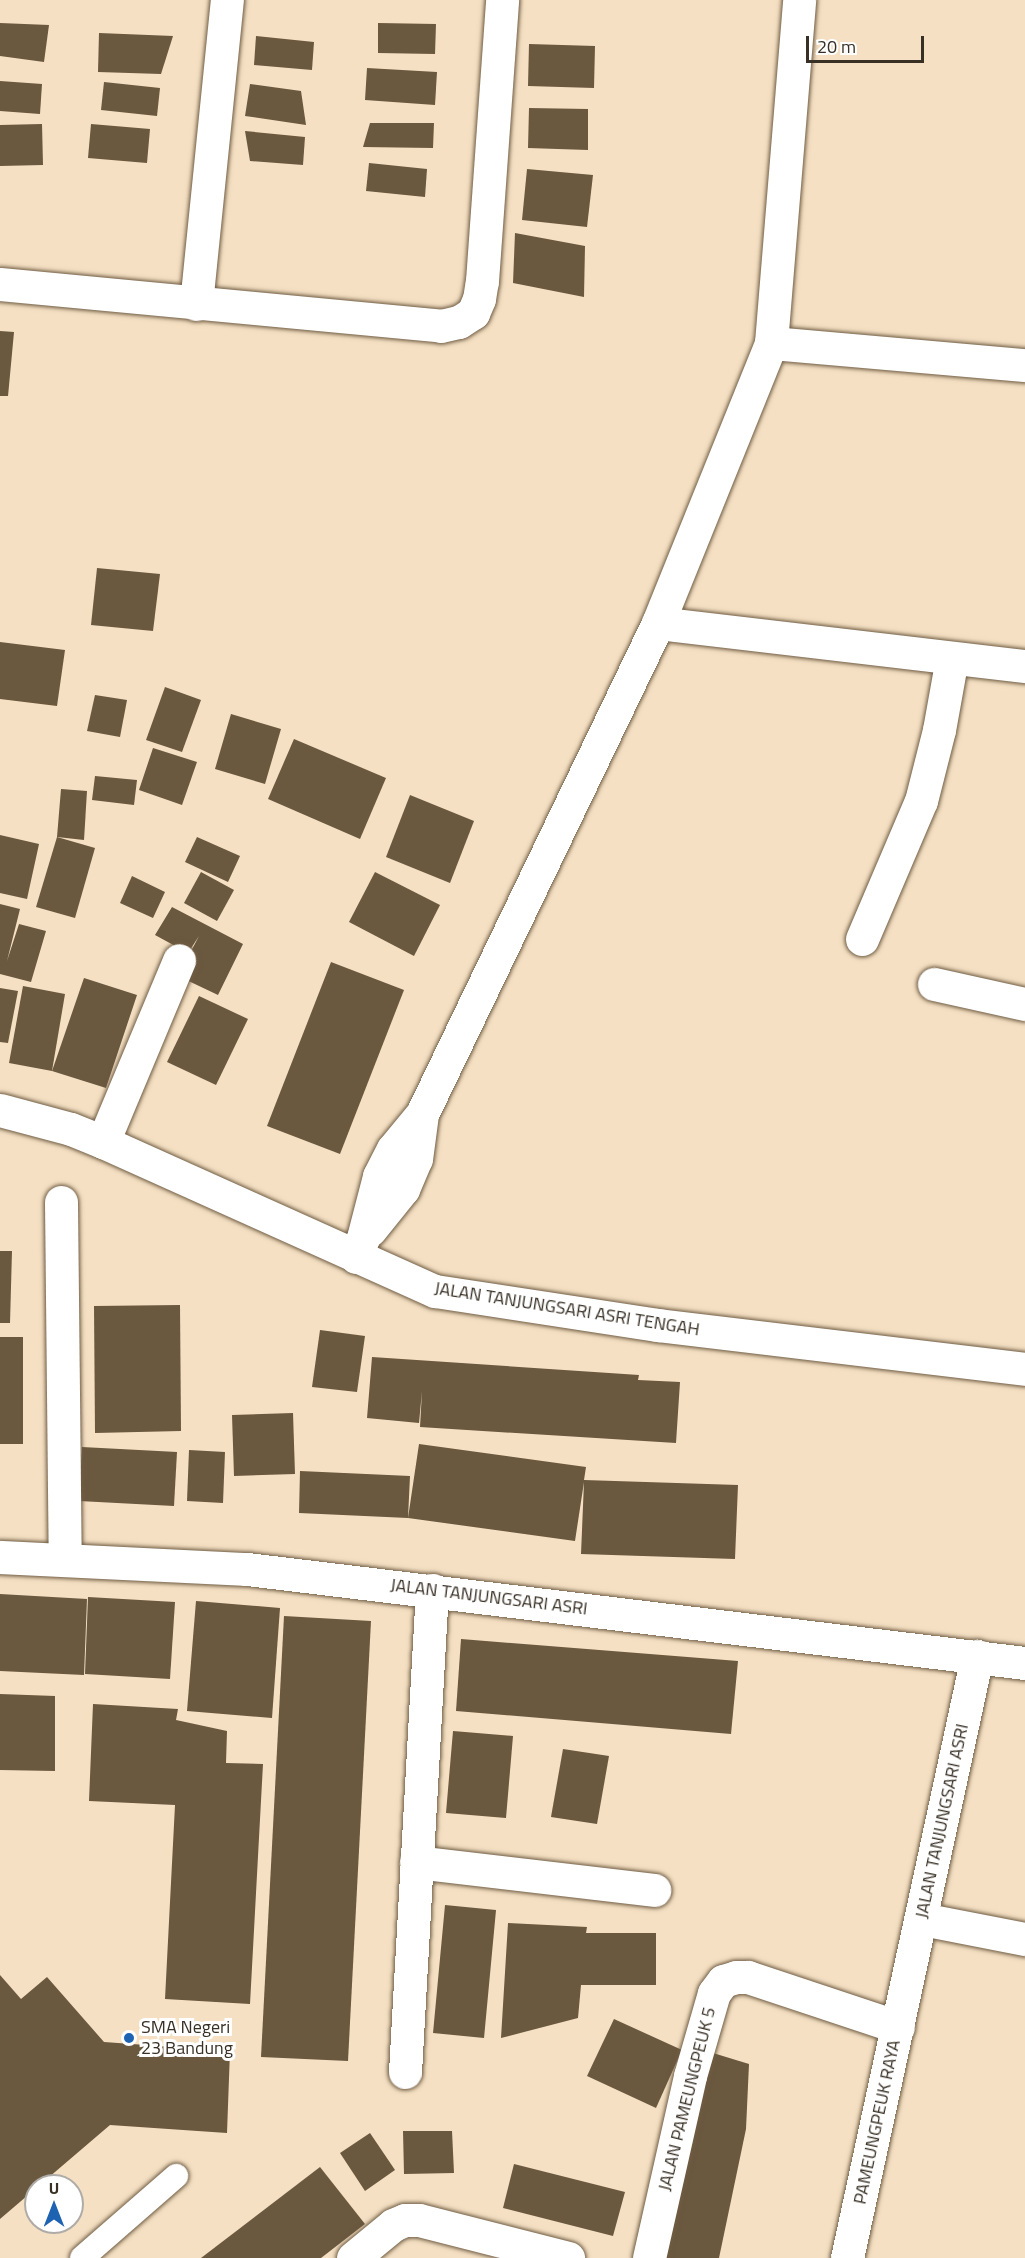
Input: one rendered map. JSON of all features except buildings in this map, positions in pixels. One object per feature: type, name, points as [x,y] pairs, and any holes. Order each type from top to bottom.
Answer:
[{"type":"street","points":[[196,304],[227,0]]},
{"type":"street","points":[[0,284],[441,326],[459,322],[472,313],[479,299],[482,281],[502,0]]},
{"type":"street","points":[[359,1247],[379,1176],[393,1149],[422,1114],[658,623],[771,343],[799,0]]},
{"type":"street","points":[[771,343],[1025,365]]},
{"type":"street","points":[[658,623],[1025,666]]},
{"type":"street","points":[[861,939],[921,801],[939,730],[952,658]]},
{"type":"street","points":[[103,1142],[179,960]]},
{"type":"street","points":[[934,984],[1025,1004]]},
{"type":"street","name":"JALAN TANJUNGSARI ASRI TENGAH","points":[[0,1110],[71,1129],[359,1247],[435,1291],[658,1325],[1025,1369]]},
{"type":"street","points":[[61,1202],[65,1559]]},
{"type":"street","name":"JALAN TANJUNGSARI ASRI","points":[[0,1557],[247,1569],[976,1656],[1025,1664]]},
{"type":"street","points":[[405,2072],[432,1590]]},
{"type":"street","name":"JALAN TANJUNGSARI ASRI","points":[[907,1986],[976,1656]]},
{"type":"street","points":[[416,1862],[654,1890]]},
{"type":"street","points":[[922,1919],[1025,1939]]},
{"type":"street","name":"JALAN PAMEUNGPEUK 5","points":[[649,2258],[690,2076],[714,1992],[723,1981],[748,1977],[898,2027]]},
{"type":"street","name":"PAMEUNGPEUK RAYA","points":[[847,2258],[907,1986]]},
{"type":"street","points":[[365,2252],[393,2225],[405,2220],[419,2220],[568,2258]]},
{"type":"lane","points":[[82,2258],[176,2176]]},
{"type":"place","name":"SMA Negeri 23 Bandung","points":[[129,2038]]}]
